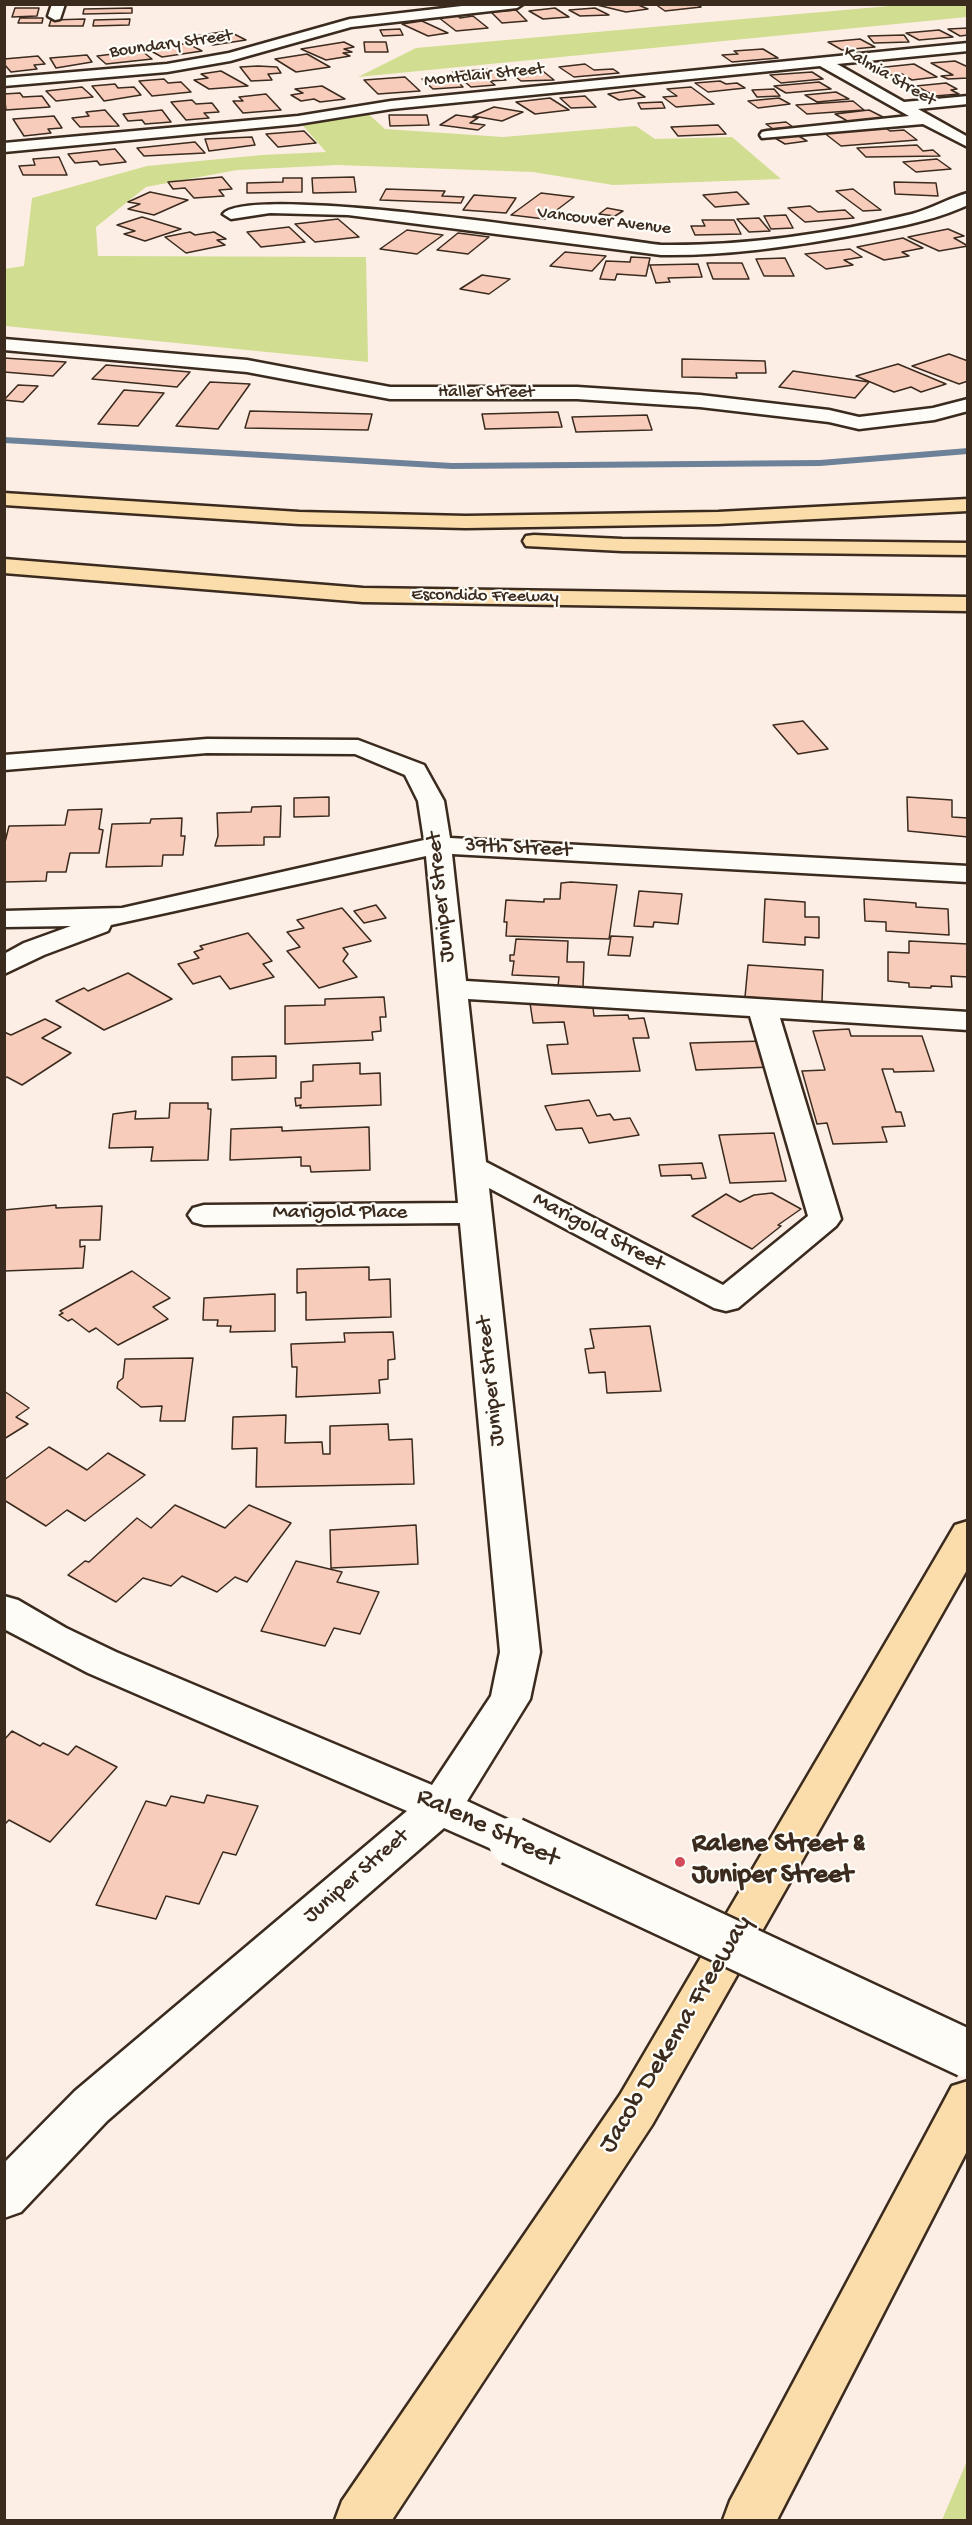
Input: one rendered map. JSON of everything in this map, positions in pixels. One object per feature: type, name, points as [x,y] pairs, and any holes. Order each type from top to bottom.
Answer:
[{"type":"highway","points":[[4,499],[300,518],[479,522],[728,518],[968,505]]},
{"type":"highway","points":[[4,513],[175,524],[622,545],[968,549]]},
{"type":"highway","name":"Escondido Freeway","points":[[4,566],[363,595],[968,604]]},
{"type":"highway","name":"Jacob Dekema Freeway","points":[[361,2520],[636,2110],[968,1534]]},
{"type":"highway","points":[[749,2520],[968,2101]]},
{"type":"street","name":"Boundary Street","points":[[4,82],[195,64],[230,57],[350,22],[517,4]]},
{"type":"street","name":"Montclair Street","points":[[4,148],[298,120],[391,105],[968,47]]},
{"type":"street","name":"Kalmia Street","points":[[823,62],[968,143]]},
{"type":"street","points":[[903,106],[968,100]]},
{"type":"street","points":[[767,135],[925,119]]},
{"type":"street","name":"Vancouver Avenue","points":[[231,214],[270,208],[348,210],[661,250],[700,252],[785,243],[927,216],[968,198]]},
{"type":"street","name":"Haller Street","points":[[4,344],[247,366],[390,393],[577,393],[678,399],[829,416],[859,423],[934,414],[968,405]]},
{"type":"street","name":"Juniper Street","points":[[4,763],[207,746],[358,747],[415,770],[431,801],[438,845],[520,1652],[510,1699],[441,1806],[91,2106],[4,2196]]},
{"type":"street","name":"39th Street","points":[[4,919],[122,916],[438,845],[968,874]]},
{"type":"street","points":[[4,966],[34,949],[122,916]]},
{"type":"street","points":[[451,989],[968,1021]]},
{"type":"street","name":"Marigold Street","points":[[470,1166],[726,1300],[825,1219],[762,1008]]},
{"type":"street","name":"Marigold Place","points":[[204,1215],[476,1213]]},
{"type":"street","name":"Ralene Street","points":[[4,1610],[34,1630],[120,1671],[441,1806],[968,2054]]},
{"type":"green space","points":[[912,4],[967,5],[967,17],[358,77],[416,48]]},
{"type":"green space","points":[[363,109],[385,129],[503,137],[636,126],[655,139],[732,137],[781,179],[613,185],[533,172],[337,165],[237,170],[146,187],[96,227],[98,256],[366,257],[368,362],[5,326],[4,269],[24,266],[32,198],[147,166],[262,155],[326,152],[298,120]]},
{"type":"green space","points":[[967,2461],[967,2520],[942,2520]]},
{"type":"building","points":[[636,4],[648,9],[626,12],[597,5]]},
{"type":"building","points":[[655,4],[696,4],[701,7],[665,11]]},
{"type":"building","points":[[15,8],[39,8],[37,16],[12,17]]},
{"type":"building","points":[[132,8],[132,13],[83,14],[84,9]]},
{"type":"building","points":[[555,8],[569,17],[543,19],[529,11]]},
{"type":"building","points":[[595,8],[609,15],[580,16],[569,10]]},
{"type":"building","points":[[516,10],[527,21],[502,23],[491,12]]},
{"type":"building","points":[[457,15],[460,18],[473,16],[488,28],[456,31],[438,17]]},
{"type":"building","points":[[20,18],[43,18],[42,23],[18,23]]},
{"type":"building","points":[[85,19],[83,26],[49,26],[51,20]]},
{"type":"building","points":[[130,19],[129,25],[93,26],[94,20]]},
{"type":"building","points":[[422,21],[448,33],[428,36],[402,24]]},
{"type":"building","points":[[968,28],[968,35],[960,36],[948,29]]},
{"type":"building","points":[[400,29],[403,35],[383,36],[380,30]]},
{"type":"building","points":[[939,30],[953,37],[919,40],[906,33]]},
{"type":"building","points":[[228,31],[246,40],[213,45],[195,36]]},
{"type":"building","points":[[904,35],[909,42],[874,43],[868,36]]},
{"type":"building","points":[[860,39],[875,47],[842,50],[828,42]]},
{"type":"building","points":[[344,42],[354,47],[344,49],[352,52],[343,53],[350,56],[326,60],[301,49]]},
{"type":"building","points":[[364,42],[386,42],[388,52],[365,52]]},
{"type":"building","points":[[187,43],[202,51],[162,57],[151,51]]},
{"type":"building","points":[[137,47],[152,59],[106,64],[97,56],[121,53],[116,49]]},
{"type":"building","points":[[763,49],[778,58],[732,62],[722,55],[738,54],[734,51]]},
{"type":"building","points":[[307,54],[330,67],[296,72],[275,59]]},
{"type":"building","points":[[87,55],[92,62],[56,68],[50,58]]},
{"type":"building","points":[[38,56],[45,64],[34,65],[37,69],[11,72],[4,64],[4,59]]},
{"type":"building","points":[[955,61],[968,67],[968,78],[948,79],[941,76],[953,75],[931,63]]},
{"type":"building","points":[[585,64],[594,70],[613,69],[619,73],[574,77],[559,67]]},
{"type":"building","points":[[914,64],[937,77],[912,80],[902,74],[889,75],[876,68]]},
{"type":"building","points":[[240,67],[277,67],[281,73],[268,74],[272,80],[251,81]]},
{"type":"building","points":[[539,68],[554,80],[521,81],[508,71]]},
{"type":"building","points":[[492,69],[506,80],[490,81],[495,85],[471,87],[453,72]]},
{"type":"building","points":[[221,71],[248,86],[209,89],[194,80],[208,78],[201,74]]},
{"type":"building","points":[[812,72],[823,79],[781,83],[770,75]]},
{"type":"building","points":[[452,76],[463,87],[433,89],[422,79]]},
{"type":"building","points":[[405,77],[420,91],[378,94],[364,80]]},
{"type":"building","points":[[164,79],[168,83],[181,82],[191,92],[152,96],[139,81]]},
{"type":"building","points":[[720,81],[726,84],[737,83],[745,88],[708,92],[695,83]]},
{"type":"building","points":[[819,82],[831,89],[786,93],[774,86]]},
{"type":"building","points":[[946,83],[957,89],[951,90],[959,94],[935,96],[916,86]]},
{"type":"building","points":[[115,84],[118,88],[134,87],[141,95],[104,101],[92,86]]},
{"type":"building","points":[[322,86],[345,99],[320,102],[314,99],[301,101],[291,95],[303,93],[295,89]]},
{"type":"building","points":[[82,87],[93,97],[56,101],[46,91]]},
{"type":"building","points":[[691,87],[714,104],[676,107],[663,97],[677,96],[667,89]]},
{"type":"building","points":[[774,89],[780,96],[757,97],[752,90]]},
{"type":"building","points":[[634,90],[645,97],[619,100],[608,94]]},
{"type":"building","points":[[836,92],[849,99],[817,102],[805,95]]},
{"type":"building","points":[[20,93],[23,97],[42,96],[50,107],[6,110],[4,94]]},
{"type":"building","points":[[266,94],[281,110],[243,113],[233,101],[243,101],[239,97]]},
{"type":"building","points":[[585,96],[596,107],[571,108],[560,98]]},
{"type":"building","points":[[550,98],[569,110],[535,114],[516,102]]},
{"type":"building","points":[[779,98],[790,104],[758,108],[748,101]]},
{"type":"building","points":[[192,100],[196,104],[212,103],[219,112],[204,113],[209,118],[186,120],[171,102]]},
{"type":"building","points":[[853,101],[864,110],[807,114],[796,105]]},
{"type":"building","points":[[662,102],[665,108],[641,109],[638,103]]},
{"type":"building","points":[[494,107],[523,112],[502,121],[473,116]]},
{"type":"building","points":[[105,110],[119,126],[80,127],[72,118],[89,116],[86,112]]},
{"type":"building","points":[[162,110],[171,122],[145,124],[142,120],[128,121],[123,114]]},
{"type":"building","points":[[869,110],[885,118],[851,123],[835,114]]},
{"type":"building","points":[[389,115],[427,115],[429,125],[390,126]]},
{"type":"building","points":[[456,115],[478,118],[470,123],[485,125],[478,130],[440,125]]},
{"type":"building","points":[[54,116],[62,128],[48,129],[51,133],[24,136],[13,119]]},
{"type":"building","points":[[786,122],[793,127],[773,129],[766,124]]},
{"type":"building","points":[[718,125],[726,134],[678,136],[671,127]]},
{"type":"building","points":[[884,127],[890,131],[904,130],[917,140],[841,146],[823,132]]},
{"type":"building","points":[[304,131],[316,143],[278,147],[266,134]]},
{"type":"building","points":[[797,135],[807,141],[785,144],[775,138]]},
{"type":"building","points":[[252,137],[255,145],[209,151],[205,139]]},
{"type":"building","points":[[195,142],[205,153],[144,156],[137,148]]},
{"type":"building","points":[[917,145],[923,151],[933,150],[940,156],[866,157],[857,148]]},
{"type":"building","points":[[115,149],[126,162],[100,165],[97,161],[75,163],[68,154]]},
{"type":"building","points":[[59,157],[67,175],[23,175],[19,166],[35,165],[33,159]]},
{"type":"building","points":[[937,159],[951,169],[916,172],[903,162]]},
{"type":"building","points":[[222,177],[232,189],[219,190],[224,196],[194,198],[185,188],[173,189],[168,182]]},
{"type":"building","points":[[354,177],[356,192],[313,193],[312,178]]},
{"type":"building","points":[[283,178],[302,178],[302,192],[247,193],[247,183],[283,182]]},
{"type":"building","points":[[894,182],[936,183],[938,196],[895,194]]},
{"type":"building","points":[[386,189],[445,191],[442,196],[464,197],[461,203],[380,200]]},
{"type":"building","points":[[853,189],[881,210],[863,211],[836,191]]},
{"type":"building","points":[[150,192],[188,200],[154,215],[128,209],[140,204],[128,202]]},
{"type":"building","points":[[737,192],[749,204],[715,207],[703,195]]},
{"type":"building","points":[[541,193],[574,197],[545,219],[511,215]]},
{"type":"building","points":[[474,195],[516,198],[506,213],[463,210]]},
{"type":"building","points":[[810,206],[818,212],[845,210],[854,218],[805,222],[788,208]]},
{"type":"building","points":[[607,208],[623,211],[615,216],[599,214]]},
{"type":"building","points":[[786,215],[793,228],[771,229],[764,216]]},
{"type":"building","points":[[142,217],[181,229],[145,241],[124,234],[135,231],[117,225]]},
{"type":"building","points":[[759,218],[770,231],[749,232],[737,219]]},
{"type":"building","points":[[338,219],[359,237],[315,242],[295,224]]},
{"type":"building","points":[[702,220],[734,220],[741,234],[695,235],[691,226],[705,226]]},
{"type":"building","points":[[289,227],[305,242],[261,247],[247,232]]},
{"type":"building","points":[[948,229],[964,236],[954,238],[968,246],[939,251],[908,237]]},
{"type":"building","points":[[407,230],[443,235],[417,254],[380,249]]},
{"type":"building","points":[[190,232],[195,235],[214,232],[226,239],[217,240],[225,245],[186,253],[165,237]]},
{"type":"building","points":[[458,233],[489,237],[468,254],[437,250]]},
{"type":"building","points":[[903,238],[923,248],[902,252],[909,256],[884,260],[857,247]]},
{"type":"building","points":[[850,249],[862,257],[844,260],[853,265],[826,269],[805,254]]},
{"type":"building","points":[[565,252],[606,256],[592,271],[550,266]]},
{"type":"building","points":[[631,257],[650,258],[646,276],[617,274],[615,280],[600,279],[606,261],[630,262]]},
{"type":"building","points":[[785,258],[794,276],[764,276],[756,259]]},
{"type":"building","points":[[707,263],[742,263],[749,279],[713,279]]},
{"type":"building","points":[[698,264],[702,277],[668,278],[670,282],[656,283],[650,265]]},
{"type":"building","points":[[482,275],[510,279],[489,294],[460,289]]},
{"type":"building","points":[[949,354],[968,361],[968,381],[959,384],[912,366]]},
{"type":"building","points":[[4,358],[66,362],[53,376],[4,372]]},
{"type":"building","points":[[682,359],[765,361],[766,373],[736,373],[737,378],[682,377]]},
{"type":"building","points":[[898,364],[946,384],[921,392],[911,387],[894,392],[856,376]]},
{"type":"building","points":[[106,365],[190,372],[177,387],[92,379]]},
{"type":"building","points":[[793,371],[869,382],[855,398],[779,387]]},
{"type":"building","points":[[210,382],[250,384],[218,429],[176,426]]},
{"type":"building","points":[[18,385],[38,386],[23,402],[4,400]]},
{"type":"building","points":[[124,390],[164,393],[138,426],[98,424]]},
{"type":"building","points":[[250,411],[372,414],[368,430],[245,428]]},
{"type":"building","points":[[558,412],[562,427],[485,429],[482,414]]},
{"type":"building","points":[[647,415],[652,430],[576,432],[572,417]]},
{"type":"building","points":[[803,721],[828,749],[798,754],[773,725]]},
{"type":"building","points":[[329,797],[329,816],[294,817],[294,798]]},
{"type":"building","points":[[907,797],[952,800],[952,817],[968,818],[968,837],[908,831]]},
{"type":"building","points":[[281,806],[280,837],[264,837],[264,845],[215,846],[218,836],[217,813],[251,812],[252,807]]},
{"type":"building","points":[[102,809],[99,829],[103,830],[99,853],[70,853],[66,872],[47,872],[46,881],[4,882],[4,846],[9,826],[65,825],[68,810]]},
{"type":"building","points":[[182,818],[181,836],[185,836],[183,855],[163,855],[162,866],[106,867],[112,824],[150,823],[151,819]]},
{"type":"building","points":[[561,883],[617,885],[609,939],[506,936],[507,922],[504,922],[506,900],[544,902],[544,899],[560,899]]},
{"type":"building","points":[[639,891],[682,894],[678,924],[654,922],[653,927],[634,926]]},
{"type":"building","points":[[765,899],[805,902],[805,917],[819,917],[819,938],[805,937],[805,945],[763,942]]},
{"type":"building","points":[[864,899],[916,903],[916,907],[948,909],[949,935],[886,931],[886,922],[865,921]]},
{"type":"building","points":[[376,905],[386,918],[364,923],[354,911]]},
{"type":"building","points":[[342,908],[371,941],[343,948],[348,954],[343,961],[357,977],[319,988],[287,951],[300,947],[287,932],[304,928],[297,920]]},
{"type":"building","points":[[248,933],[272,961],[263,964],[274,977],[230,989],[220,976],[193,984],[178,964],[199,958],[194,952],[203,949],[200,946]]},
{"type":"building","points":[[611,936],[633,937],[630,956],[608,955]]},
{"type":"building","points":[[516,939],[568,941],[567,962],[584,962],[583,987],[558,986],[559,977],[512,975],[514,961],[510,961],[510,955],[514,955]]},
{"type":"building","points":[[909,941],[968,944],[968,977],[951,976],[952,987],[909,987],[909,983],[888,981],[888,952],[909,953]]},
{"type":"building","points":[[748,965],[823,970],[822,1002],[745,997]]},
{"type":"building","points":[[128,973],[172,999],[104,1030],[56,1001],[84,988],[88,991]]},
{"type":"building","points":[[384,997],[386,1017],[380,1017],[381,1031],[372,1032],[373,1040],[285,1044],[285,1006],[325,1005],[325,999]]},
{"type":"building","points":[[530,1003],[593,1008],[594,1016],[628,1015],[629,1019],[644,1018],[649,1038],[633,1038],[640,1071],[552,1074],[547,1045],[568,1044],[564,1022],[533,1023]]},
{"type":"building","points":[[45,1019],[61,1027],[42,1038],[71,1053],[22,1085],[7,1077],[4,1079],[4,1032],[11,1035]]},
{"type":"building","points":[[849,1029],[851,1036],[922,1036],[934,1071],[894,1072],[893,1069],[882,1069],[896,1112],[901,1112],[905,1126],[882,1127],[887,1142],[833,1144],[827,1123],[817,1124],[802,1071],[825,1070],[813,1031]]},
{"type":"building","points":[[764,1041],[771,1067],[696,1070],[690,1043]]},
{"type":"building","points":[[276,1056],[276,1078],[232,1080],[232,1057]]},
{"type":"building","points":[[360,1063],[360,1074],[380,1073],[381,1105],[300,1108],[301,1105],[296,1106],[295,1098],[301,1098],[301,1082],[313,1081],[313,1065]]},
{"type":"building","points":[[589,1100],[597,1116],[610,1114],[614,1120],[630,1118],[639,1135],[589,1143],[582,1128],[556,1130],[545,1106]]},
{"type":"building","points":[[170,1103],[208,1103],[208,1109],[211,1109],[208,1160],[151,1161],[153,1147],[109,1148],[113,1114],[136,1111],[135,1119],[169,1118]]},
{"type":"building","points":[[282,1127],[282,1131],[369,1127],[370,1170],[311,1172],[310,1166],[301,1166],[301,1157],[230,1160],[231,1129]]},
{"type":"building","points":[[774,1133],[786,1181],[730,1183],[719,1135]]},
{"type":"building","points":[[702,1163],[706,1178],[692,1179],[691,1175],[661,1176],[659,1165]]},
{"type":"building","points":[[772,1193],[801,1209],[778,1225],[781,1226],[752,1249],[692,1216],[726,1194],[740,1202],[754,1195]]},
{"type":"building","points":[[56,1205],[56,1208],[102,1206],[100,1240],[80,1240],[80,1247],[85,1246],[83,1268],[4,1271],[4,1210]]},
{"type":"building","points":[[369,1267],[369,1280],[390,1279],[391,1317],[306,1320],[306,1292],[297,1293],[297,1269]]},
{"type":"building","points":[[132,1271],[170,1298],[153,1307],[168,1319],[118,1345],[96,1328],[89,1332],[72,1319],[68,1321],[59,1315],[63,1313],[60,1311]]},
{"type":"building","points":[[275,1294],[275,1331],[230,1332],[231,1326],[217,1326],[218,1320],[203,1320],[204,1298]]},
{"type":"building","points":[[650,1326],[661,1391],[607,1393],[605,1372],[589,1373],[585,1349],[594,1348],[590,1329]]},
{"type":"building","points":[[393,1332],[395,1359],[388,1360],[388,1379],[379,1380],[380,1393],[296,1397],[297,1367],[292,1367],[291,1344],[345,1342],[344,1333]]},
{"type":"building","points":[[193,1358],[185,1421],[160,1421],[162,1406],[141,1407],[117,1388],[118,1382],[123,1378],[125,1359]]},
{"type":"building","points":[[4,1391],[29,1408],[16,1417],[28,1424],[4,1439]]},
{"type":"building","points":[[286,1415],[285,1443],[322,1442],[323,1454],[330,1454],[330,1426],[388,1424],[389,1440],[412,1439],[414,1484],[256,1487],[257,1448],[232,1449],[233,1417]]},
{"type":"building","points":[[49,1447],[87,1470],[108,1453],[145,1475],[85,1521],[67,1510],[46,1526],[4,1500],[4,1480]]},
{"type":"building","points":[[175,1505],[225,1528],[249,1505],[291,1523],[247,1582],[235,1577],[217,1592],[182,1576],[171,1586],[143,1578],[116,1602],[68,1575],[85,1561],[89,1562],[137,1518],[151,1528]]},
{"type":"building","points":[[416,1525],[418,1564],[331,1568],[330,1530]]},
{"type":"building","points":[[296,1561],[342,1572],[337,1582],[379,1592],[360,1634],[334,1628],[325,1646],[261,1631]]},
{"type":"building","points":[[12,1731],[40,1746],[43,1743],[68,1755],[76,1746],[117,1767],[50,1842],[9,1820],[4,1825],[4,1740]]},
{"type":"building","points":[[207,1795],[258,1806],[236,1855],[223,1852],[199,1904],[166,1896],[156,1919],[96,1905],[146,1801],[166,1806],[171,1796],[204,1803]]},
{"type":"waterway","points":[[4,440],[452,466],[820,463],[968,451]]},
{"type":"place","name":"Ralene Street & Juniper Street","points":[[680,1862]]}]
